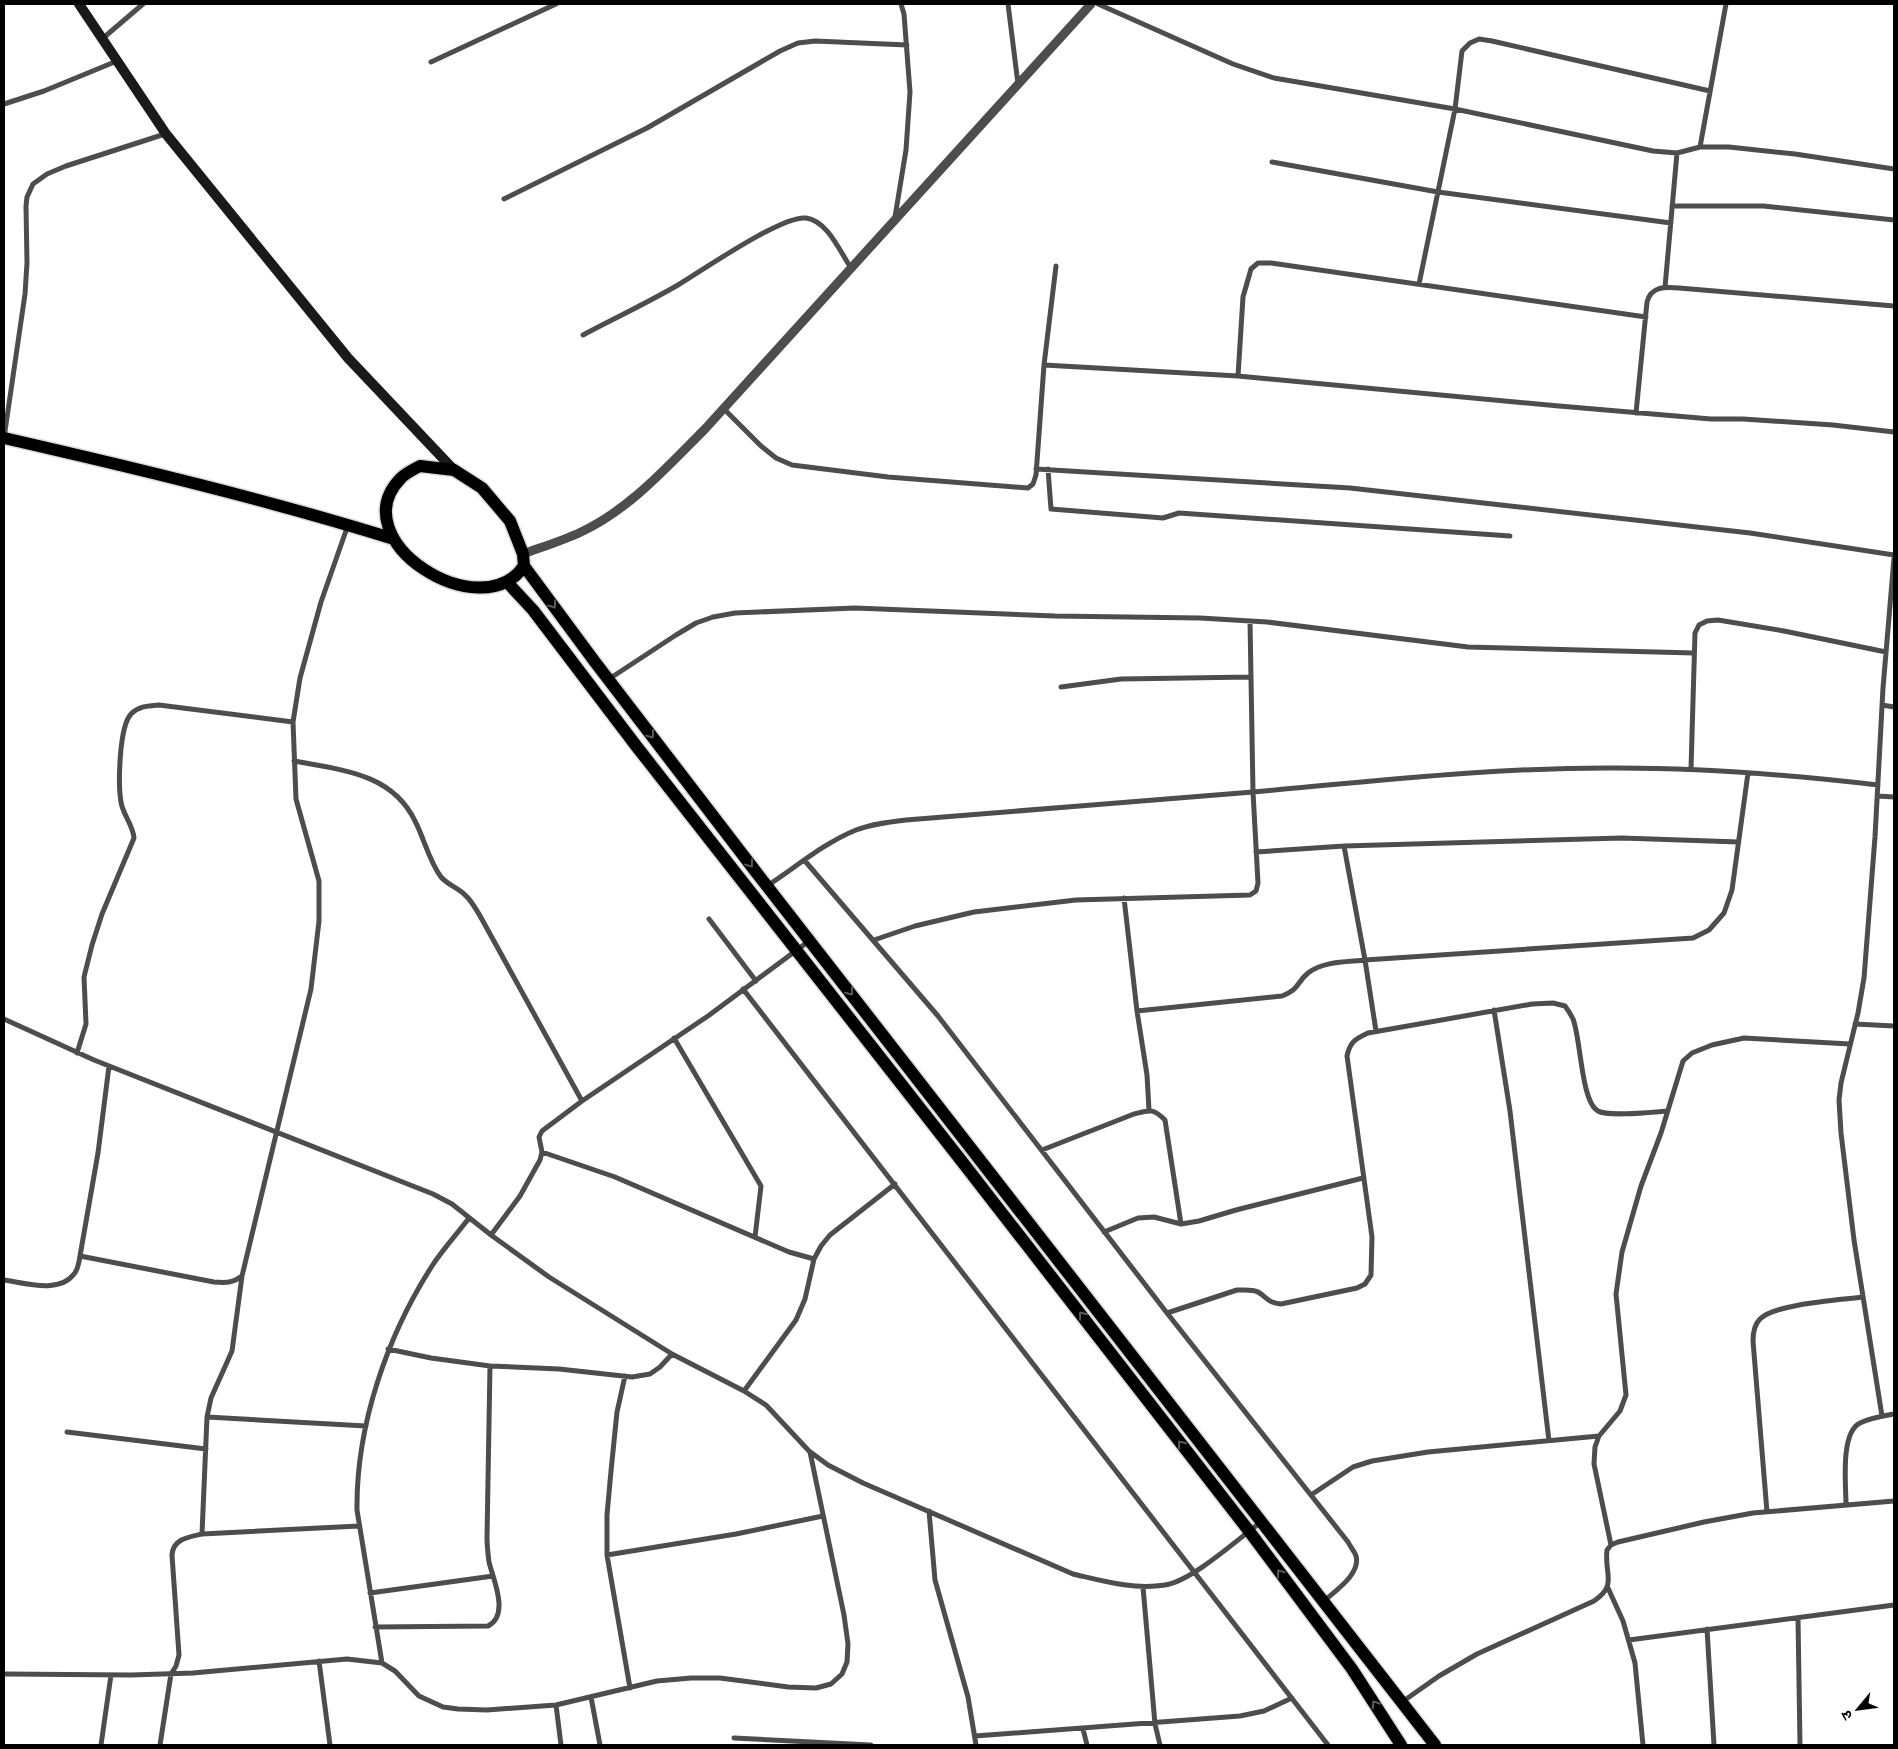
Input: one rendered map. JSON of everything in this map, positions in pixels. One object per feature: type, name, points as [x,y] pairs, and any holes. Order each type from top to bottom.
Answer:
[{"type":"main road","points":[[79,4],[166,134],[348,358],[454,470],[482,488],[510,521],[523,560],[608,680],[1402,1702],[1432,1744]]},
{"type":"main road","points":[[4,438],[151,472],[313,514],[394,539]]},
{"type":"main road","points":[[454,470],[420,466],[401,478],[392,491],[386,506],[386,521],[394,539],[409,559],[431,574],[458,586],[490,588],[517,576],[523,560]]},
{"type":"main road","points":[[507,582],[533,610],[796,951],[1249,1531],[1352,1669],[1401,1745]]},
{"type":"street","points":[[102,40],[143,4]]},
{"type":"street","points":[[430,62],[556,4]]},
{"type":"street","points":[[895,220],[906,150],[910,92],[907,45],[901,4]]},
{"type":"street","points":[[1008,4],[1018,84]]},
{"type":"street","points":[[523,560],[581,532],[615,511],[654,481],[723,408],[1091,4]]},
{"type":"street","points":[[1098,4],[1233,64],[1293,82],[1455,109],[1653,152],[1676,153],[1700,147],[1729,147],[1795,154],[1894,169]]},
{"type":"street","points":[[1700,147],[1726,4]]},
{"type":"street","points":[[1419,284],[1455,109],[1462,51],[1470,42],[1479,39],[1710,91]]},
{"type":"street","points":[[504,199],[647,128],[780,51],[798,43],[816,41],[907,45]]},
{"type":"street","points":[[4,104],[44,91],[117,61]]},
{"type":"street","points":[[4,438],[25,294],[27,262],[26,206],[27,197],[33,184],[47,174],[66,166],[166,134]]},
{"type":"street","points":[[1665,287],[1676,153]]},
{"type":"street","points":[[1272,162],[1438,192],[1671,222]]},
{"type":"street","points":[[1672,206],[1763,206],[1894,220]]},
{"type":"street","points":[[583,335],[679,284],[746,243],[794,219],[806,218],[816,221],[825,228],[851,268]]},
{"type":"street","points":[[1238,376],[1243,297],[1251,269],[1258,263],[1271,263],[1646,317]]},
{"type":"street","points":[[723,408],[760,446],[776,458],[792,465],[888,477],[1028,488],[1033,484],[1036,469],[1044,365],[1056,266]]},
{"type":"street","points":[[1636,413],[1649,295],[1655,290],[1665,287],[1894,306]]},
{"type":"street","points":[[1044,365],[1238,376],[1636,413],[1833,425],[1894,432]]},
{"type":"street","points":[[1036,469],[1350,488],[1750,533],[1894,556],[1864,978],[1840,1091],[1840,1133],[1854,1240],[1882,1416]]},
{"type":"street","points":[[1048,469],[1051,509],[1163,518],[1178,513],[1510,536]]},
{"type":"street","points":[[202,1534],[208,1417],[211,1398],[232,1351],[242,1276],[311,989],[319,921],[319,881],[296,799],[293,722],[300,678],[321,602],[348,525]]},
{"type":"street","points":[[608,680],[676,635],[714,617],[735,613],[855,608],[1055,616],[1200,618],[1250,621],[1468,647],[1694,653]]},
{"type":"street","points":[[1691,769],[1695,633],[1699,625],[1707,621],[1718,620],[1784,631],[1886,652]]},
{"type":"street","points":[[874,940],[914,926],[974,912],[1076,900],[1250,895],[1256,890],[1258,883],[1253,792],[1250,621]]},
{"type":"street","points":[[1887,639],[1894,640]]},
{"type":"street","points":[[1061,687],[1121,679],[1251,677]]},
{"type":"street","points":[[77,1053],[86,1024],[84,977],[92,945],[102,914],[134,838],[133,829],[121,803],[120,785],[124,726],[130,715],[145,706],[159,705],[293,722]]},
{"type":"street","points":[[1882,705],[1894,707]]},
{"type":"street","points":[[294,761],[351,772],[376,780],[390,789],[403,802],[416,821],[441,876],[466,896],[479,914],[582,1101]]},
{"type":"street","points":[[767,886],[839,838],[873,824],[906,820],[1253,792],[1344,782],[1501,772],[1617,768],[1691,769],[1816,778],[1878,785]]},
{"type":"street","points":[[1137,1011],[1282,996],[1293,992],[1308,973],[1318,968],[1365,960],[1693,938],[1709,930],[1724,913],[1732,890],[1748,773]]},
{"type":"street","points":[[1878,796],[1894,797]]},
{"type":"street","points":[[1256,852],[1344,846],[1622,838],[1739,842]]},
{"type":"street","points":[[1344,846],[1376,1031]]},
{"type":"street","points":[[805,861],[938,1016],[1167,1313],[1348,1542],[1356,1556],[1355,1569],[1344,1583],[1323,1601]]},
{"type":"street","points":[[1124,898],[1137,1011],[1147,1075],[1149,1110]]},
{"type":"street","points":[[709,919],[756,980]]},
{"type":"street","points":[[491,1235],[520,1196],[540,1160],[542,1152],[539,1137],[542,1131],[810,941]]},
{"type":"street","points":[[744,989],[1051,1389],[1328,1745]]},
{"type":"street","points":[[1167,1313],[1237,1290],[1248,1289],[1258,1292],[1272,1304],[1281,1304],[1357,1288],[1365,1284],[1371,1275],[1372,1237],[1347,1056],[1350,1044],[1356,1038],[1376,1031],[1494,1010],[1553,1003],[1565,1006],[1573,1018],[1578,1036],[1586,1089],[1590,1104],[1598,1112],[1614,1114],[1667,1111]]},
{"type":"street","points":[[1494,1010],[1513,1140],[1549,1441]]},
{"type":"street","points":[[4,1019],[77,1053],[434,1194],[452,1204],[549,1277],[672,1354],[744,1391],[766,1405],[809,1451],[828,1465],[863,1483],[1074,1574],[1143,1587],[1167,1585],[1194,1572],[1261,1521]]},
{"type":"street","points":[[1855,1024],[1894,1026]]},
{"type":"street","points":[[674,1038],[761,1186],[755,1237]]},
{"type":"street","points":[[1611,1545],[1594,1464],[1595,1447],[1599,1436],[1620,1411],[1626,1395],[1616,1294],[1622,1252],[1641,1186],[1683,1062],[1692,1053],[1712,1045],[1744,1038],[1850,1044]]},
{"type":"street","points":[[4,1280],[38,1285],[57,1285],[68,1281],[76,1273],[98,1153],[109,1066]]},
{"type":"street","points":[[1042,1150],[1134,1114],[1149,1110],[1157,1112],[1164,1120],[1181,1224]]},
{"type":"street","points":[[542,1152],[615,1176],[789,1252],[814,1259]]},
{"type":"street","points":[[1104,1232],[1138,1218],[1154,1217],[1181,1224],[1363,1178]]},
{"type":"street","points":[[744,1391],[796,1320],[805,1299],[814,1259],[821,1246],[830,1235],[895,1184]]},
{"type":"street","points":[[382,1663],[357,1510],[356,1486],[361,1448],[388,1348],[432,1266],[469,1218]]},
{"type":"street","points":[[80,1256],[227,1284],[235,1282],[242,1276]]},
{"type":"street","points":[[1766,1512],[1753,1341],[1754,1330],[1760,1319],[1779,1310],[1863,1297]]},
{"type":"street","points":[[388,1348],[431,1358],[490,1366],[559,1369],[625,1376],[650,1374],[660,1367],[672,1354]]},
{"type":"street","points":[[376,1627],[488,1626],[493,1624],[498,1612],[499,1600],[489,1564],[487,1538],[490,1366]]},
{"type":"street","points":[[625,1376],[617,1412],[607,1515],[608,1555],[630,1688]]},
{"type":"street","points":[[1846,1505],[1846,1448],[1851,1433],[1859,1423],[1894,1414]]},
{"type":"street","points":[[208,1417],[366,1426]]},
{"type":"street","points":[[67,1432],[206,1449]]},
{"type":"street","points":[[1311,1495],[1353,1467],[1372,1461],[1428,1452],[1599,1436]]},
{"type":"street","points":[[4,1674],[171,1674],[347,1659],[382,1663],[395,1671],[419,1696],[443,1707],[487,1710],[556,1705],[657,1681],[691,1678],[720,1678],[788,1687],[816,1688],[831,1684],[842,1674],[847,1662],[848,1644],[844,1615],[809,1451]]},
{"type":"street","points":[[1644,1745],[1638,1683],[1629,1640],[1623,1621],[1608,1588],[1609,1577],[1606,1556],[1607,1550],[1611,1545],[1704,1522],[1766,1512],[1894,1501]]},
{"type":"street","points":[[929,1511],[935,1580],[968,1697],[976,1745]]},
{"type":"street","points":[[608,1555],[736,1534],[823,1516]]},
{"type":"street","points":[[160,1745],[171,1674],[176,1666],[179,1655],[172,1548],[177,1542],[202,1534],[359,1526]]},
{"type":"street","points":[[370,1594],[493,1576]]},
{"type":"street","points":[[1143,1587],[1155,1724],[1160,1745]]},
{"type":"street","points":[[1402,1702],[1439,1676],[1477,1654],[1594,1601],[1608,1588]]},
{"type":"street","points":[[1629,1640],[1894,1605]]},
{"type":"street","points":[[1798,1618],[1800,1745]]},
{"type":"street","points":[[1707,1629],[1714,1745]]},
{"type":"street","points":[[319,1662],[330,1745]]},
{"type":"street","points":[[101,1745],[110,1675]]},
{"type":"street","points":[[591,1697],[600,1745]]},
{"type":"street","points":[[976,1736],[1155,1724],[1240,1716],[1264,1711],[1292,1698]]},
{"type":"street","points":[[556,1705],[561,1745]]},
{"type":"street","points":[[1083,1729],[1087,1745]]},
{"type":"street","points":[[734,1738],[871,1745]]}]
